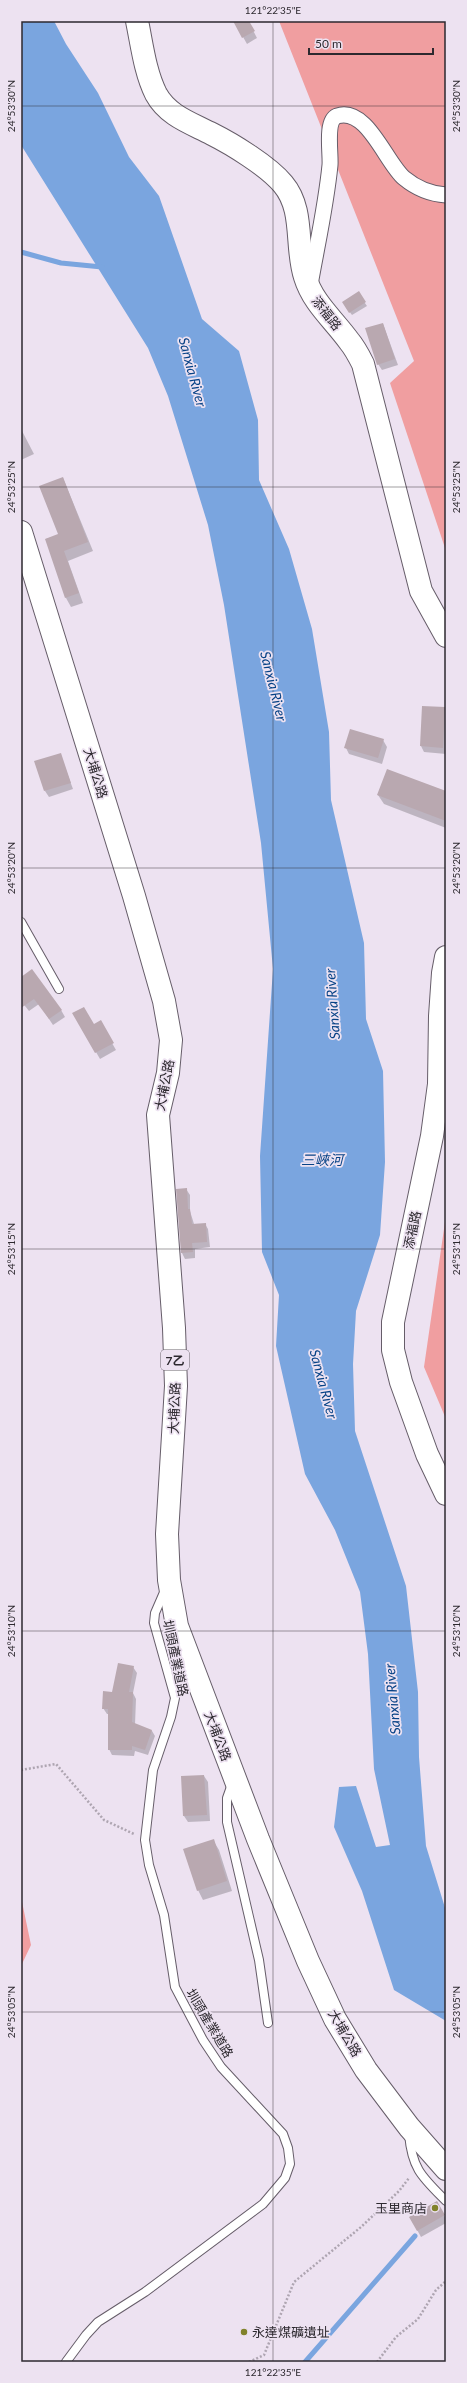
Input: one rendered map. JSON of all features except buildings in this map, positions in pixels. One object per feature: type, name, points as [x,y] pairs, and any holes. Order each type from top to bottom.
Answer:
[{"type":"main road","name":"添福路","points":[[137,21],[148,73],[156,94],[169,110],[184,121],[213,134],[259,164],[283,184],[292,198],[298,222],[304,276],[314,299],[350,341],[364,364],[421,591],[446,636]]},
{"type":"main road","name":"大埔公路","points":[[21,532],[134,896],[164,1001],[171,1040],[168,1073],[158,1115],[174,1328],[176,1386],[167,1534],[169,1580],[177,1626],[234,1778],[308,1961],[335,2018],[366,2070],[408,2128],[446,2169]]},
{"type":"main road","name":"添福路","points":[[446,957],[443,973],[440,1016],[439,1084],[432,1136],[393,1322],[393,1350],[401,1382],[427,1454],[446,1494]]},
{"type":"street","points":[[309,288],[324,218],[330,162],[330,124],[335,117],[345,114],[357,118],[375,137],[404,178],[417,187],[446,196]]},
{"type":"lane","points":[[21,922],[59,989]]},
{"type":"lane","name":"圳頭產業道路","points":[[66,2362],[86,2335],[98,2322],[145,2292],[263,2204],[285,2178],[290,2164],[288,2148],[283,2134],[221,2067],[204,2040],[175,1987],[164,1915],[149,1865],[145,1840],[153,1770],[175,1703],[173,1688],[154,1623],[155,1613],[169,1580]]},
{"type":"lane","points":[[234,1778],[226,1798],[226,1822],[259,1960],[268,2023]]},
{"type":"lane","points":[[408,2128],[410,2150],[421,2176],[446,2201]]},
{"type":"path","points":[[21,1770],[56,1764],[104,1820],[145,1840]]},
{"type":"path","points":[[249,2362],[264,2355],[294,2282],[362,2227],[399,2192],[412,2174]]},
{"type":"path","points":[[377,2362],[396,2337],[418,2319],[436,2290],[446,2281]]},
{"type":"shaded area","points":[[279,21],[446,21],[446,551],[390,383],[414,361]]},
{"type":"shaded area","points":[[446,1215],[446,1419],[424,1367]]},
{"type":"shaded area","points":[[21,1897],[31,1945],[21,1966]]},
{"type":"water","name":"三峽河","points":[[21,21],[54,21],[66,44],[98,93],[129,157],[159,196],[202,319],[239,351],[258,420],[259,480],[289,549],[312,629],[329,732],[331,800],[364,943],[366,1019],[383,1071],[385,1162],[380,1235],[356,1311],[353,1364],[355,1431],[406,1586],[418,1692],[419,1757],[426,1846],[446,1911],[446,2021],[394,1990],[362,1891],[334,1827],[339,1787],[356,1786],[376,1847],[390,1845],[374,1769],[368,1654],[360,1592],[335,1530],[305,1474],[276,1346],[279,1295],[262,1252],[260,1156],[273,969],[261,843],[224,605],[208,525],[168,396],[148,348],[21,145]]},
{"type":"waterway","points":[[21,252],[61,263],[102,267]]},
{"type":"waterway","points":[[305,2362],[415,2236]]},
{"type":"place","name":"玉里商店","points":[[435,2208]]},
{"type":"place","name":"永達煤礦遺址","points":[[244,2332]]},
{"type":"water label","name":"Sanxia River","points":[[193,372]]},
{"type":"water label","name":"Sanxia River","points":[[274,686]]},
{"type":"water label","name":"Sanxia River","points":[[332,1004]]},
{"type":"water label","name":"Sanxia River","points":[[324,1384]]},
{"type":"water label","name":"Sanxia River","points":[[392,1699]]}]
